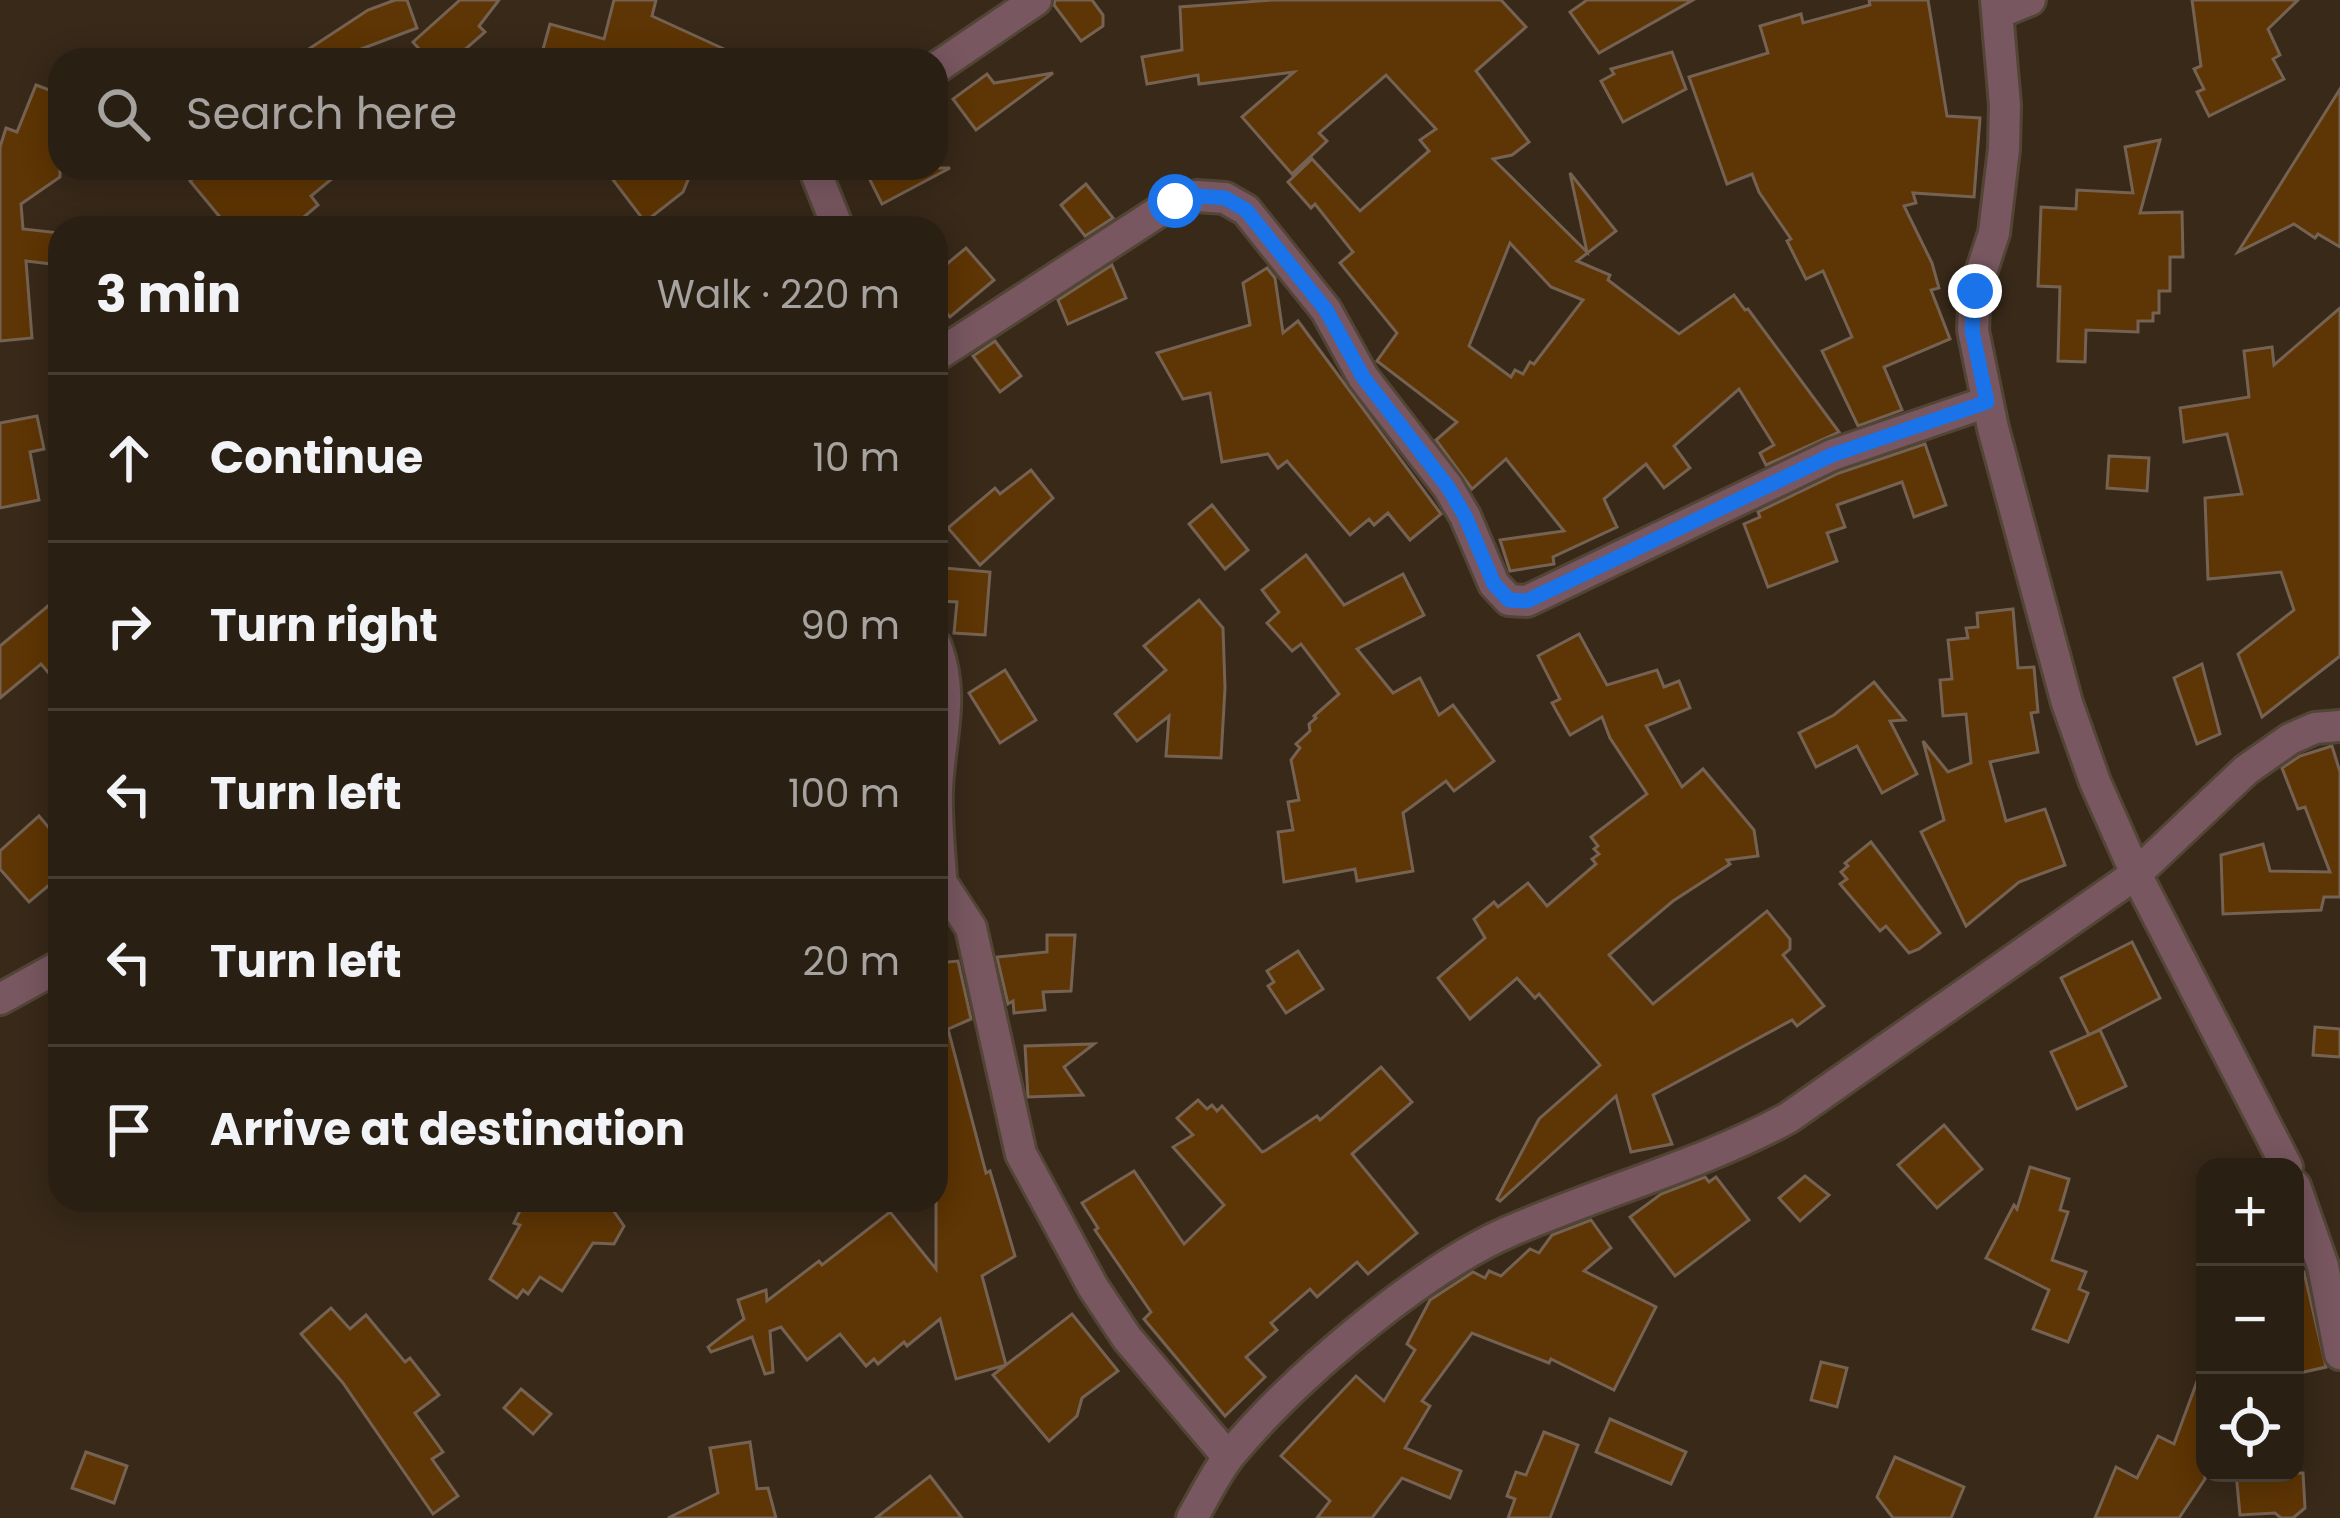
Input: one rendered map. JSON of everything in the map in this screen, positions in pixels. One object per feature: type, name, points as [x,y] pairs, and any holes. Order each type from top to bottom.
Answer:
[{"type":"street","points":[[948,60],[1036,0]]},
{"type":"street","points":[[2030,0],[1997,6],[2004,149],[1994,233],[1975,291],[1972,330],[1987,402],[2067,703],[2095,782],[2136,874],[2282,1158]]},
{"type":"street","points":[[819,180],[833,216]]},
{"type":"street","points":[[948,348],[1175,201],[1197,196],[1225,198],[1246,210],[1326,310],[1363,377],[1448,487],[1494,584],[1509,600],[1527,601],[1832,455],[1987,402]]},
{"type":"street","points":[[1192,1518],[1228,1457],[1304,1380],[1452,1260],[1587,1201],[1731,1148],[1788,1118],[2136,874],[2246,770],[2290,739],[2315,728],[2340,726]]},
{"type":"street","points":[[948,892],[971,928],[1021,1154],[1093,1287],[1127,1338],[1228,1457]]},
{"type":"street","points":[[0,999],[48,973]]},
{"type":"street","points":[[2304,1212],[2323,1266],[2340,1354]]},
{"type":"building","points":[[407,0],[417,28],[364,48],[310,48],[368,10]]},
{"type":"building","points":[[460,0],[499,0],[479,26],[485,32],[467,48],[418,48],[413,42]]},
{"type":"building","points":[[614,0],[656,0],[652,16],[722,48],[543,48],[550,24],[604,39]]},
{"type":"building","points":[[1055,0],[1092,0],[1103,15],[1103,26],[1081,41]]},
{"type":"building","points":[[1273,0],[1501,0],[1526,27],[1476,71],[1529,142],[1512,155],[1493,159],[1587,252],[1570,173],[1616,231],[1577,261],[1610,275],[1608,280],[1679,334],[1734,295],[1839,432],[1766,465],[1760,453],[1774,445],[1739,389],[1674,446],[1690,468],[1664,488],[1646,464],[1604,499],[1617,527],[1553,557],[1554,564],[1510,571],[1500,540],[1564,531],[1506,459],[1472,489],[1436,440],[1457,422],[1377,361],[1397,333],[1340,263],[1353,252],[1315,204],[1311,208],[1288,182],[1312,159],[1360,211],[1429,151],[1420,140],[1436,129],[1386,75],[1319,133],[1327,141],[1292,174],[1242,117],[1294,72],[1199,84],[1198,75],[1147,84],[1142,57],[1182,50],[1180,7]],"holes":[[[1510,243],[1551,287],[1583,300],[1523,374],[1515,370],[1511,377],[1469,346]]]},
{"type":"building","points":[[1587,0],[1693,0],[1599,53],[1570,12]]},
{"type":"building","points":[[1869,0],[1928,0],[1947,116],[1980,118],[1974,197],[1913,193],[1916,203],[1904,206],[1932,263],[1939,288],[1931,290],[1950,339],[1884,367],[1902,410],[1858,426],[1822,351],[1852,337],[1823,271],[1806,279],[1787,241],[1791,239],[1752,174],[1727,184],[1689,77],[1768,53],[1760,26],[1801,14],[1803,23],[1870,5]]},
{"type":"building","points":[[2192,0],[2298,0],[2268,29],[2280,55],[2273,59],[2284,79],[2209,116],[2197,92],[2204,89],[2194,69],[2201,66]]},
{"type":"building","points":[[1672,52],[1686,89],[1623,122],[1601,81],[1614,74],[1611,69]]},
{"type":"building","points":[[1053,73],[976,130],[953,99],[987,74],[994,83]]},
{"type":"building","points":[[36,85],[48,90],[48,180],[56,180],[21,204],[23,229],[48,232],[48,264],[26,261],[32,338],[0,341],[0,147],[6,128],[17,132]]},
{"type":"building","points":[[2340,89],[2340,247],[2294,224],[2238,252]]},
{"type":"building","points":[[2160,140],[2140,213],[2182,212],[2183,257],[2170,257],[2170,291],[2159,291],[2159,313],[2153,313],[2153,321],[2138,321],[2138,332],[2086,330],[2085,362],[2058,361],[2060,287],[2038,286],[2041,207],[2076,209],[2077,190],[2133,193],[2125,147]]},
{"type":"building","points":[[330,180],[311,196],[318,205],[305,216],[219,216],[190,181]]},
{"type":"building","points":[[613,180],[688,180],[683,192],[653,216],[640,216]]},
{"type":"building","points":[[870,180],[927,180],[882,204]]},
{"type":"building","points":[[1086,184],[1113,218],[1085,236],[1061,205]]},
{"type":"building","points":[[966,248],[994,280],[950,317],[948,315],[948,263]]},
{"type":"building","points":[[1112,265],[1126,298],[1068,324],[1058,300]]},
{"type":"building","points":[[1267,268],[1275,278],[1283,333],[1298,321],[1441,514],[1410,540],[1388,513],[1374,525],[1369,519],[1350,535],[1287,461],[1278,468],[1268,454],[1222,462],[1210,393],[1183,399],[1157,353],[1250,325],[1243,283]]},
{"type":"building","points":[[2340,308],[2340,656],[2262,717],[2238,654],[2294,610],[2281,572],[2208,579],[2205,498],[2242,494],[2227,434],[2184,442],[2180,408],[2249,397],[2244,351],[2272,347],[2274,365]]},
{"type":"building","points":[[995,341],[1021,376],[1000,392],[973,356]]},
{"type":"building","points":[[37,416],[44,449],[30,452],[39,500],[0,508],[0,423]]},
{"type":"building","points":[[1925,444],[1946,505],[1914,517],[1902,482],[1837,505],[1845,527],[1827,533],[1837,561],[1768,587],[1744,524],[1760,517],[1758,512],[1839,473]]},
{"type":"building","points":[[2109,456],[2149,458],[2147,491],[2107,488]]},
{"type":"building","points":[[1031,470],[1053,498],[980,565],[948,528],[995,488],[1000,494]]},
{"type":"building","points":[[1212,505],[1248,550],[1225,569],[1189,524]]},
{"type":"building","points":[[1306,555],[1344,605],[1403,574],[1424,615],[1357,649],[1393,693],[1420,678],[1439,715],[1453,705],[1494,761],[1454,791],[1446,781],[1403,813],[1413,871],[1357,881],[1355,869],[1284,882],[1278,832],[1293,830],[1288,802],[1299,800],[1291,760],[1314,716],[1339,694],[1301,644],[1292,651],[1267,623],[1279,612],[1262,590]]},
{"type":"building","points":[[948,568],[990,572],[985,635],[954,633],[957,602],[948,601]]},
{"type":"building","points":[[1199,600],[1223,628],[1221,758],[1166,756],[1169,716],[1137,741],[1115,714],[1166,670],[1144,646]]},
{"type":"building","points":[[48,606],[48,672],[41,664],[0,698],[0,646]]},
{"type":"building","points":[[2013,609],[2018,668],[2034,667],[2038,712],[2031,713],[2038,752],[1990,762],[2006,821],[2045,809],[2065,865],[2019,882],[1966,926],[1921,832],[1944,820],[1923,741],[1948,772],[1971,763],[1966,714],[1943,716],[1940,680],[1952,679],[1948,640],[1968,638],[1966,628],[1978,627],[1977,613]]},
{"type":"building","points":[[1579,634],[1607,685],[1657,670],[1664,687],[1679,681],[1690,708],[1646,726],[1682,787],[1703,769],[1754,830],[1758,856],[1727,860],[1730,864],[1673,901],[1609,955],[1653,1004],[1767,911],[1790,939],[1790,949],[1783,955],[1824,1006],[1797,1026],[1792,1020],[1653,1095],[1672,1144],[1631,1152],[1616,1096],[1500,1201],[1539,1119],[1600,1065],[1539,994],[1535,998],[1517,978],[1470,1019],[1438,978],[1485,938],[1474,919],[1528,883],[1547,906],[1596,864],[1592,859],[1599,854],[1594,849],[1598,846],[1591,837],[1647,794],[1610,738],[1602,717],[1570,735],[1552,703],[1560,699],[1538,656]]},
{"type":"building","points":[[2202,664],[2220,734],[2197,744],[2174,678]]},
{"type":"building","points":[[1005,670],[1036,720],[1000,743],[969,693]]},
{"type":"building","points":[[1874,682],[1905,720],[1890,721],[1917,774],[1882,793],[1857,746],[1816,767],[1799,733],[1834,715]]},
{"type":"building","points":[[2332,746],[2340,772],[2340,897],[2324,897],[2321,910],[2223,914],[2221,855],[2263,844],[2270,871],[2330,872],[2305,807],[2298,809],[2282,768],[2300,756]]},
{"type":"building","points":[[39,816],[48,827],[48,886],[29,902],[0,869],[0,851]]},
{"type":"building","points":[[1871,842],[1940,933],[1909,953],[1886,926],[1880,931],[1840,884],[1847,879],[1841,872],[1848,866],[1845,863]]},
{"type":"building","points":[[1047,935],[1075,935],[1071,991],[1043,992],[1045,1010],[1014,1013],[997,957],[1047,952]]},
{"type":"building","points":[[2132,942],[2160,998],[2089,1035],[2061,978]]},
{"type":"building","points":[[1298,951],[1323,989],[1286,1013],[1268,986],[1274,982],[1267,971]]},
{"type":"building","points":[[958,961],[971,1019],[948,1029],[948,962]]},
{"type":"building","points":[[2315,1027],[2340,1029],[2340,1057],[2313,1055]]},
{"type":"building","points":[[948,1029],[986,1173],[990,1171],[1015,1256],[982,1276],[1006,1365],[956,1379],[940,1319],[907,1346],[904,1342],[878,1364],[874,1359],[866,1366],[840,1334],[807,1360],[781,1327],[770,1331],[773,1372],[765,1374],[752,1337],[711,1352],[708,1347],[744,1319],[738,1300],[766,1290],[767,1301],[890,1212],[936,1269],[936,1212],[948,1212]]},
{"type":"building","points":[[2100,1030],[2126,1086],[2077,1109],[2051,1052]]},
{"type":"building","points":[[1094,1044],[1064,1067],[1083,1095],[1028,1097],[1025,1046]]},
{"type":"building","points":[[1381,1067],[1412,1102],[1352,1154],[1417,1233],[1368,1274],[1357,1262],[1317,1297],[1310,1289],[1271,1323],[1277,1330],[1246,1357],[1265,1377],[1225,1416],[1144,1319],[1151,1312],[1082,1203],[1134,1171],[1184,1244],[1224,1205],[1173,1147],[1193,1135],[1177,1118],[1198,1100],[1207,1109],[1212,1105],[1217,1111],[1222,1106],[1262,1152],[1317,1116],[1320,1120]]},
{"type":"building","points":[[1944,1125],[1982,1169],[1937,1208],[1898,1165]]},
{"type":"building","points":[[2030,1167],[2069,1179],[2060,1210],[2068,1212],[2052,1260],[2086,1272],[2079,1289],[2088,1293],[2068,1342],[2033,1329],[2049,1290],[1986,1258],[2014,1205],[2017,1209]]},
{"type":"building","points":[[1805,1176],[1829,1195],[1800,1221],[1779,1198]]},
{"type":"building","points":[[1705,1177],[1709,1182],[1716,1177],[1749,1220],[1675,1276],[1630,1217],[1661,1194]]},
{"type":"building","points":[[519,1212],[614,1212],[624,1226],[614,1244],[593,1243],[562,1291],[540,1277],[528,1294],[523,1290],[517,1298],[490,1279],[520,1225],[514,1223]]},
{"type":"building","points":[[1591,1220],[1611,1248],[1584,1271],[1656,1307],[1614,1390],[1551,1359],[1549,1363],[1472,1333],[1422,1401],[1430,1406],[1405,1448],[1461,1471],[1450,1498],[1402,1478],[1372,1518],[1317,1518],[1330,1501],[1281,1456],[1356,1376],[1384,1401],[1415,1350],[1407,1344],[1430,1300],[1473,1272],[1485,1278],[1489,1271],[1501,1276],[1530,1249],[1539,1253],[1552,1235]]},
{"type":"building","points":[[2304,1272],[2326,1367],[2304,1372]]},
{"type":"building","points":[[331,1308],[350,1329],[366,1315],[439,1395],[415,1413],[443,1452],[432,1459],[458,1496],[433,1514],[343,1383],[301,1334]]},
{"type":"building","points":[[1072,1314],[1118,1371],[1082,1398],[1077,1416],[1049,1441],[993,1375]]},
{"type":"building","points":[[1821,1362],[1847,1368],[1837,1407],[1811,1400]]},
{"type":"building","points":[[2196,1384],[2196,1482],[2203,1482],[2179,1518],[2095,1518],[2116,1467],[2137,1478],[2158,1436],[2174,1444]]},
{"type":"building","points":[[521,1389],[551,1414],[533,1434],[504,1408]]},
{"type":"building","points":[[1610,1419],[1686,1452],[1671,1484],[1596,1452]]},
{"type":"building","points":[[1544,1432],[1578,1445],[1550,1518],[1508,1518],[1515,1499],[1507,1496],[1516,1472],[1526,1475]]},
{"type":"building","points":[[750,1442],[757,1489],[768,1488],[776,1518],[668,1518],[718,1493],[710,1448]]},
{"type":"building","points":[[86,1452],[127,1466],[114,1503],[72,1488]]},
{"type":"building","points":[[1895,1457],[1964,1487],[1951,1518],[1893,1518],[1877,1497]]},
{"type":"building","points":[[930,1476],[962,1518],[876,1518]]},
{"type":"building","points":[[2237,1482],[2304,1482],[2305,1508],[2293,1518],[2275,1513],[2240,1515]]},
{"type":"route","points":[[1175,201],[1197,196],[1225,198],[1246,210],[1326,310],[1363,377],[1448,487],[1494,584],[1509,600],[1527,601],[1832,455],[1987,402],[1972,330],[1975,291]]}]
